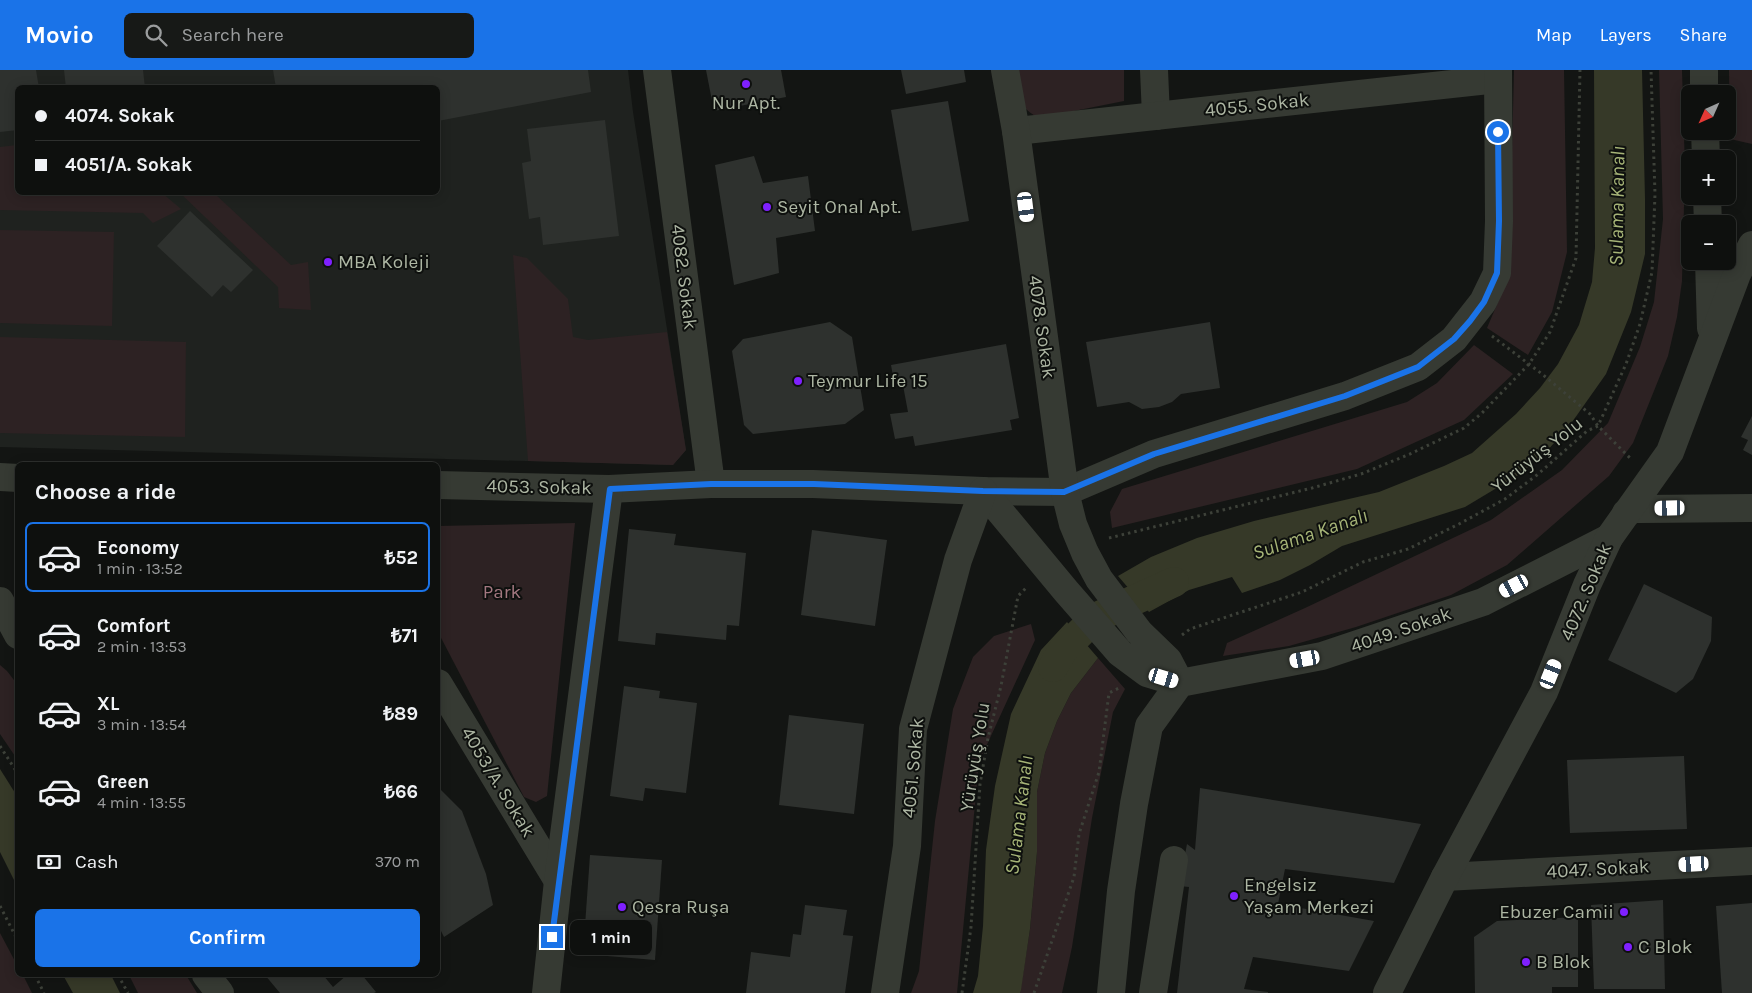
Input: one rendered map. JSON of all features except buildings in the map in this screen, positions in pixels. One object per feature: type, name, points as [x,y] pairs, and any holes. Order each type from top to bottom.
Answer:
[{"type":"street","name":"4082. Sokak","points":[[657,70],[711,484]]},
{"type":"street","name":"4078. Sokak","points":[[1005,70],[1016,131],[1064,492],[1073,524],[1085,553],[1099,579],[1139,632],[1153,662]]},
{"type":"street","points":[[1154,70],[1156,116]]},
{"type":"street","points":[[1704,70],[1704,85]]},
{"type":"street","name":"4053. Sokak","points":[[440,485],[610,489],[711,484],[814,484],[983,491],[1064,492],[1154,454],[1345,396],[1418,367],[1454,339],[1484,302],[1497,273],[1499,221],[1498,75]]},
{"type":"street","name":"4055. Sokak","points":[[1016,131],[1498,75]]},
{"type":"street","name":"4072. Sokak","points":[[1387,993],[1445,877],[1544,692],[1587,585],[1609,538],[1670,452],[1737,274],[1752,244]]},
{"type":"street","points":[[1709,270],[1711,342]]},
{"type":"street","points":[[0,477],[15,478]]},
{"type":"street","points":[[546,993],[558,881],[610,489]]},
{"type":"street","points":[[983,491],[1120,653],[1153,662],[1180,683],[1149,726],[1130,833],[1111,993]]},
{"type":"street","name":"4051. Sokak","points":[[885,993],[907,846],[913,729],[958,560],[983,491]]},
{"type":"street","points":[[1626,513],[1634,509],[1752,508]]},
{"type":"street","name":"4049. Sokak","points":[[1180,683],[1322,656],[1483,602],[1609,538]]},
{"type":"street","points":[[0,601],[15,629]]},
{"type":"street","name":"4053/A. Sokak","points":[[440,686],[558,881]]},
{"type":"street","points":[[1153,993],[1174,860]]},
{"type":"street","name":"4047. Sokak","points":[[1445,877],[1752,861]]},
{"type":"street","points":[[208,977],[220,993]]},
{"type":"path","name":"Yürüyüş Yolu","points":[[1034,993],[1074,878],[1079,834],[1099,772],[1109,693],[1153,662],[1190,629],[1302,592],[1363,562],[1408,548],[1459,524],[1505,499],[1537,475],[1587,431],[1598,426],[1626,364],[1640,324],[1652,272],[1655,194],[1651,70]]},
{"type":"path","points":[[1470,321],[1542,374],[1590,414],[1598,426],[1651,479]]},
{"type":"path","name":"Yürüyüş Yolu","points":[[962,993],[971,927],[980,784],[988,738],[1001,686],[1018,596],[1048,570]]},
{"type":"path","points":[[0,746],[15,769]]},
{"type":"path","points":[[0,906],[15,935]]},
{"type":"path","points":[[36,977],[44,993]]},
{"type":"path","points":[[119,977],[128,993]]},
{"type":"shaded area","name":"MBA Koleji","points":[[0,70],[628,70],[686,450],[673,465],[0,447]]},
{"type":"green space","points":[[1014,70],[1124,70],[1124,101],[1039,118],[1026,108],[1019,98]]},
{"type":"green space","points":[[1514,70],[1564,70],[1567,252],[1552,312],[1528,355],[1487,328],[1509,276]]},
{"type":"green space","points":[[1659,70],[1682,70],[1681,140],[1684,140],[1684,150],[1681,150],[1681,205],[1684,205],[1684,215],[1681,215],[1682,281],[1677,317],[1668,356],[1633,443],[1609,476],[1507,565],[1451,595],[1356,627],[1289,646],[1223,656],[1227,643],[1491,520],[1562,470],[1608,423],[1640,347],[1654,302],[1663,219]]},
{"type":"green space","points":[[1729,70],[1752,70],[1752,144],[1734,140],[1736,140],[1736,85],[1729,85]]},
{"type":"green space","points":[[15,145],[15,195],[164,195],[181,209],[153,223],[143,213],[0,210],[0,147]]},
{"type":"green space","points":[[182,195],[216,195],[291,265],[308,262],[311,310],[279,308],[278,287]]},
{"type":"green space","points":[[0,230],[114,232],[112,326],[0,323]]},
{"type":"green space","points":[[513,255],[527,258],[568,299],[573,337],[588,340],[667,332],[686,450],[673,465],[528,461]]},
{"type":"green space","points":[[0,337],[186,342],[185,437],[0,433]]},
{"type":"green space","points":[[1474,345],[1513,374],[1464,420],[1357,469],[1112,528],[1110,512],[1122,489],[1407,402],[1437,383]]},
{"type":"green space","name":"Park","points":[[575,523],[547,796],[536,802],[524,797],[440,636],[440,526]]},
{"type":"green space","points":[[1031,624],[1035,640],[979,762],[957,993],[911,993],[919,971],[935,821],[953,709],[973,657],[994,636]]},
{"type":"green space","points":[[1098,658],[1125,689],[1113,712],[1092,818],[1072,947],[1062,993],[1020,993],[1030,929],[1037,852],[1037,792],[1045,753],[1057,721],[1071,693]]},
{"type":"green space","points":[[0,665],[15,681],[15,756],[0,734]]},
{"type":"green space","points":[[0,933],[15,961],[15,977],[24,977],[32,993],[0,993]]},
{"type":"green space","points":[[130,977],[187,977],[197,993],[138,993]]},
{"type":"water","points":[[1594,70],[1642,70],[1645,254],[1631,312],[1606,374],[1570,425],[1546,452],[1520,474],[1465,507],[1342,546],[1280,580],[1242,593],[1232,577],[1189,590],[1149,612],[1118,576],[1151,557],[1197,538],[1254,521],[1379,492],[1444,466],[1472,453],[1516,414],[1540,388],[1558,364],[1579,325],[1592,282],[1595,248]]},
{"type":"water","points":[[1067,622],[1098,658],[1071,693],[1057,721],[1045,753],[1037,792],[1037,852],[1030,929],[1021,990],[1020,993],[973,993],[978,976],[983,926],[986,850],[995,786],[1011,714],[1041,650]]},
{"type":"water","points":[[0,769],[15,793],[15,882],[0,852]]},
{"type":"water","points":[[64,977],[112,977],[120,993],[73,993]]},
{"type":"waterway","name":"Sulama Kanalı","points":[[1053,667],[1063,650],[1095,618],[1174,582]]},
{"type":"place","name":"Nur Apt.","points":[[746,84]]},
{"type":"place","name":"Seyit Onal Apt.","points":[[767,207]]},
{"type":"place","name":"MBA Koleji","points":[[328,262]]},
{"type":"place","name":"Teymur Life 15","points":[[798,381]]},
{"type":"place","name":"Engelsiz Yaşam Merkezi","points":[[1234,896]]},
{"type":"place","name":"Qesra Ruşa","points":[[622,907]]},
{"type":"place","name":"Ebuzer Camii","points":[[1624,912]]},
{"type":"place","name":"C Blok","points":[[1628,947]]},
{"type":"place","name":"B Blok","points":[[1526,962]]},
{"type":"route","points":[[552,937],[610,489],[711,484],[814,484],[983,491],[1064,492],[1154,454],[1345,396],[1418,367],[1454,339],[1470,321],[1484,302],[1497,273],[1499,221],[1498,132]]}]
